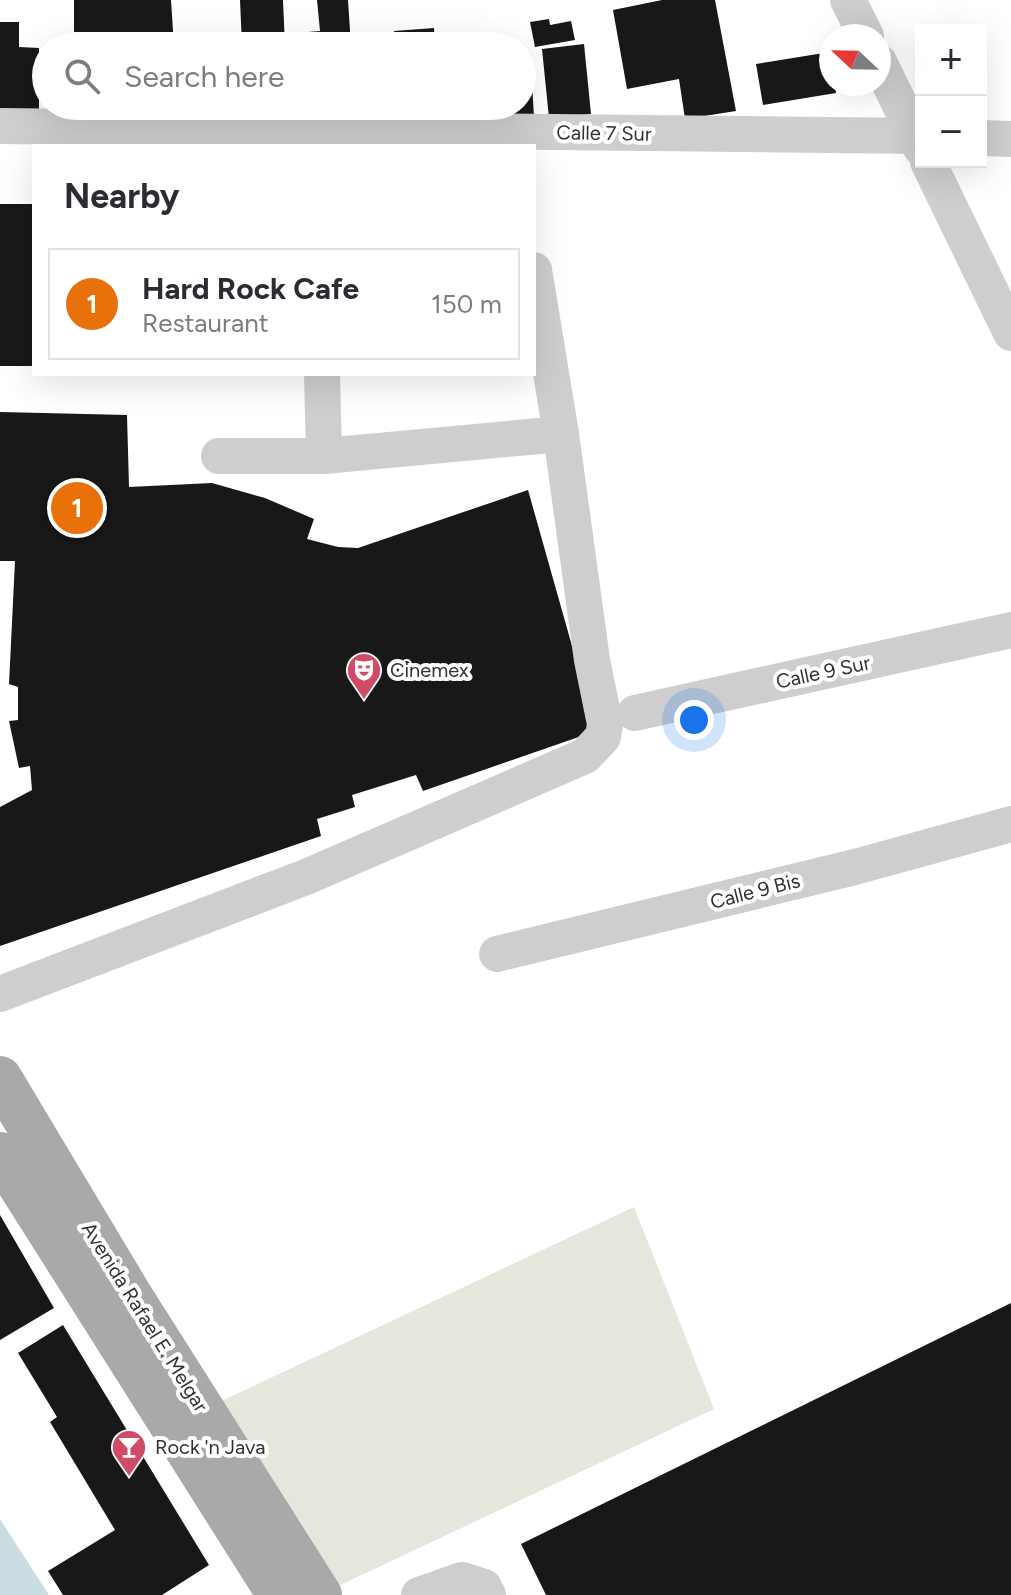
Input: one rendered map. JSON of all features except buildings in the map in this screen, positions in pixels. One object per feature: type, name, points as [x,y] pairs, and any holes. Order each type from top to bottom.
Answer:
[{"type":"main road","name":"Avenida Rafael E. Melgar","points":[[0,1078],[130,1295],[320,1595]]},
{"type":"main road","name":"Avenida Rafael E. Melgar","points":[[0,1154],[279,1595]]},
{"type":"street","points":[[848,0],[860,24]]},
{"type":"street","points":[[891,86],[915,134]]},
{"type":"street","name":"Calle 7 Sur","points":[[0,126],[315,138],[915,146]]},
{"type":"street","points":[[987,138],[1011,139]]},
{"type":"street","points":[[932,168],[1011,333]]},
{"type":"street","points":[[0,994],[306,877],[585,756],[594,749],[603,737],[605,724],[592,660],[561,434],[536,282]]},
{"type":"street","points":[[322,376],[324,456]]},
{"type":"street","points":[[219,456],[324,456],[561,434]]},
{"type":"street","name":"Calle 9 Sur","points":[[635,713],[1011,630]]},
{"type":"street","name":"Calle 9 Bis","points":[[497,954],[840,870],[1011,824]]},
{"type":"street","points":[[419,1595],[462,1580],[484,1587],[488,1595]]},
{"type":"shaded area","points":[[634,1207],[714,1409],[334,1588],[215,1404]]},
{"type":"shaded area","points":[[0,1519],[49,1595],[0,1595]]},
{"type":"place","name":"Hard Rock Cafe","points":[[77,508]]},
{"type":"place","name":"Cinemex","points":[[364,701]]},
{"type":"place","name":"Rock 'n Java","points":[[129,1478]]}]
